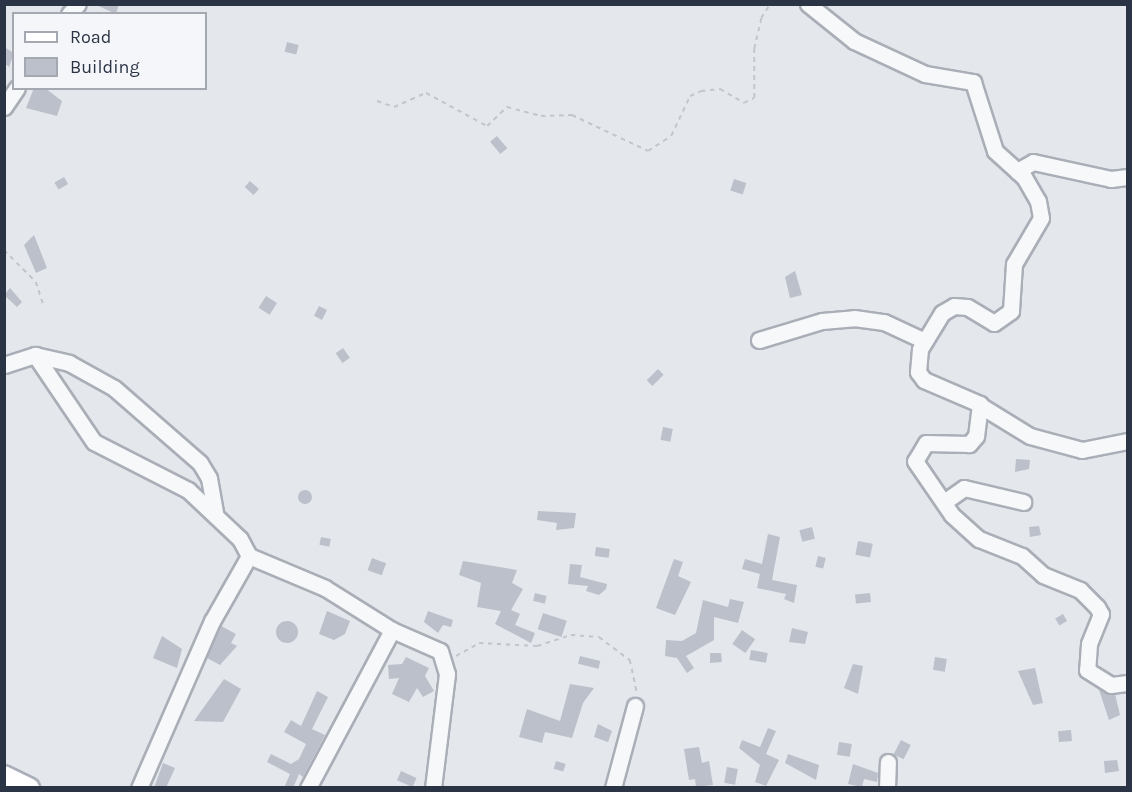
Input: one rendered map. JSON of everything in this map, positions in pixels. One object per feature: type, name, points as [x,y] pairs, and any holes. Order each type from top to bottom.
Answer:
[{"type":"main road","points":[[4,776],[29,788]]},
{"type":"street","points":[[808,4],[854,41],[925,74],[973,81],[995,151],[1032,188],[1041,218],[1014,264],[1015,306],[994,322],[967,307],[954,306],[942,313],[917,359],[920,376],[981,406],[1030,436],[1082,450],[1128,441]]},
{"type":"street","points":[[4,107],[16,90]]},
{"type":"street","points":[[1017,171],[1033,162],[1111,179],[1128,177]]},
{"type":"street","points":[[759,340],[822,321],[854,318],[884,322],[925,341]]},
{"type":"street","points":[[35,355],[94,442],[188,490],[215,512],[249,556],[325,588],[392,630],[440,651],[447,674],[433,788]]},
{"type":"street","points":[[4,365],[35,355],[87,371],[139,406],[200,463],[215,512]]},
{"type":"street","points":[[981,406],[974,441],[931,441],[916,456],[944,502],[989,546],[1022,556],[1043,575],[1083,593],[1101,614],[1089,644],[1089,673],[1111,685],[1128,683]]},
{"type":"street","points":[[944,502],[964,488],[1023,502]]},
{"type":"street","points":[[140,788],[216,614],[249,556]]},
{"type":"street","points":[[308,788],[392,630]]},
{"type":"street","points":[[613,788],[635,706]]},
{"type":"street","points":[[887,788],[888,762]]},
{"type":"path","points":[[377,101],[394,106],[426,93],[487,126],[507,106],[541,116],[572,116],[648,151],[671,136],[690,96],[701,91],[720,89],[744,103],[754,98],[754,49],[761,18],[770,4]]},
{"type":"path","points":[[4,250],[36,282],[44,306]]},
{"type":"path","points":[[447,674],[457,654],[479,642],[537,646],[584,634],[611,642],[630,660],[637,673],[635,706]]},
{"type":"building","points":[[94,4],[119,4],[117,12]]},
{"type":"building","points":[[287,42],[299,45],[296,55],[285,52]]},
{"type":"building","points":[[4,47],[12,52],[12,59],[9,67],[4,63]]},
{"type":"building","points":[[33,90],[48,90],[62,101],[57,116],[26,108]]},
{"type":"building","points":[[497,136],[507,148],[500,154],[490,142]]},
{"type":"building","points":[[64,177],[68,184],[58,189],[54,182]]},
{"type":"building","points":[[734,179],[746,183],[743,194],[730,190]]},
{"type":"building","points":[[250,181],[259,189],[254,195],[245,187]]},
{"type":"building","points":[[34,235],[47,268],[36,273],[24,245]]},
{"type":"building","points":[[795,271],[802,295],[790,298],[785,277]]},
{"type":"building","points":[[10,288],[22,302],[17,307],[4,295]]},
{"type":"building","points":[[266,296],[277,303],[270,315],[259,308]]},
{"type":"building","points":[[319,306],[327,310],[322,320],[314,316]]},
{"type":"building","points":[[343,348],[350,358],[343,363],[336,353]]},
{"type":"building","points":[[658,369],[664,375],[652,386],[647,380]]},
{"type":"building","points":[[663,427],[673,429],[670,442],[661,440]]},
{"type":"building","points":[[1016,459],[1030,460],[1029,469],[1015,472]]},
{"type":"building","points":[[302,490],[308,490],[312,497],[308,504],[302,504],[298,500],[298,494]]},
{"type":"building","points":[[538,511],[576,513],[574,528],[556,530],[557,523],[537,520]]},
{"type":"building","points":[[1039,526],[1041,535],[1030,537],[1029,527]]},
{"type":"building","points":[[812,527],[815,539],[802,542],[799,530]]},
{"type":"building","points":[[768,534],[780,537],[772,580],[797,585],[794,603],[784,599],[786,594],[757,588],[760,574],[742,569],[745,559],[762,564]]},
{"type":"building","points":[[321,537],[331,539],[329,547],[319,545]]},
{"type":"building","points":[[858,541],[873,544],[870,558],[855,555]]},
{"type":"building","points":[[596,547],[610,549],[609,558],[595,556]]},
{"type":"building","points":[[818,556],[826,558],[823,569],[815,567]]},
{"type":"building","points":[[372,558],[386,563],[382,575],[368,570]]},
{"type":"building","points":[[674,559],[683,562],[678,576],[691,582],[675,615],[656,608]]},
{"type":"building","points":[[463,561],[517,570],[512,583],[523,589],[511,610],[520,614],[515,625],[535,633],[531,643],[495,624],[501,611],[477,607],[481,583],[459,575]]},
{"type":"building","points":[[570,564],[582,565],[580,577],[607,584],[606,589],[599,595],[586,591],[588,586],[568,584]]},
{"type":"building","points":[[535,593],[547,596],[545,604],[533,601]]},
{"type":"building","points":[[870,593],[871,602],[856,604],[855,595]]},
{"type":"building","points":[[730,599],[744,602],[738,623],[714,617],[714,640],[686,656],[694,668],[687,673],[677,658],[665,656],[666,640],[682,641],[696,633],[703,600],[728,607]]},
{"type":"building","points":[[327,611],[350,621],[345,634],[334,640],[319,634]]},
{"type":"building","points":[[428,611],[453,620],[451,627],[443,625],[438,633],[424,622]]},
{"type":"building","points":[[543,613],[567,621],[562,637],[538,629]]},
{"type":"building","points":[[1063,614],[1067,621],[1059,625],[1055,618]]},
{"type":"building","points":[[287,621],[295,624],[298,632],[295,640],[287,643],[279,640],[276,632],[279,624]]},
{"type":"building","points":[[221,626],[236,634],[231,643],[237,646],[220,665],[207,658]]},
{"type":"building","points":[[792,628],[808,632],[805,644],[789,642]]},
{"type":"building","points":[[742,630],[755,639],[745,653],[732,644]]},
{"type":"building","points":[[162,636],[182,649],[177,668],[153,658]]},
{"type":"building","points":[[751,650],[768,653],[766,663],[749,660]]},
{"type":"building","points":[[710,653],[721,653],[722,662],[710,663]]},
{"type":"building","points":[[580,656],[600,661],[598,669],[578,664]]},
{"type":"building","points":[[406,657],[429,668],[425,676],[434,691],[423,697],[417,688],[409,702],[392,694],[399,678],[389,679],[388,665],[402,664]]},
{"type":"building","points":[[935,657],[947,659],[945,672],[933,670]]},
{"type":"building","points":[[853,664],[863,666],[858,694],[844,688]]},
{"type":"building","points":[[1035,668],[1043,703],[1033,705],[1018,671]]},
{"type":"building","points":[[224,679],[241,689],[223,722],[194,721]]},
{"type":"building","points":[[570,684],[594,688],[583,703],[572,738],[545,732],[542,743],[519,737],[527,709],[560,721]]},
{"type":"building","points":[[1099,690],[1115,694],[1120,715],[1109,720]]},
{"type":"building","points":[[317,691],[328,697],[312,729],[325,735],[303,777],[299,774],[293,788],[284,788],[290,774],[267,762],[271,754],[291,764],[299,759],[306,744],[284,732],[291,720],[301,726]]},
{"type":"building","points":[[598,724],[612,731],[608,742],[594,737]]},
{"type":"building","points":[[768,728],[776,731],[766,754],[779,760],[766,786],[755,782],[760,765],[739,748],[742,740],[760,747]]},
{"type":"building","points":[[1071,730],[1072,741],[1059,742],[1058,731]]},
{"type":"building","points":[[901,740],[911,745],[904,759],[894,754]]},
{"type":"building","points":[[839,742],[852,744],[850,757],[837,755]]},
{"type":"building","points":[[699,747],[702,763],[709,761],[713,785],[696,787],[695,779],[689,780],[684,749]]},
{"type":"building","points":[[788,754],[819,765],[816,780],[785,763]]},
{"type":"building","points":[[1117,760],[1119,771],[1105,773],[1104,761]]},
{"type":"building","points":[[556,761],[566,764],[563,772],[554,769]]},
{"type":"building","points":[[163,763],[175,768],[166,788],[154,788]]},
{"type":"building","points":[[853,764],[878,773],[877,782],[864,779],[862,787],[848,784]]},
{"type":"building","points":[[727,767],[738,769],[735,785],[724,783]]},
{"type":"building","points":[[401,771],[417,778],[412,787],[397,780]]}]
